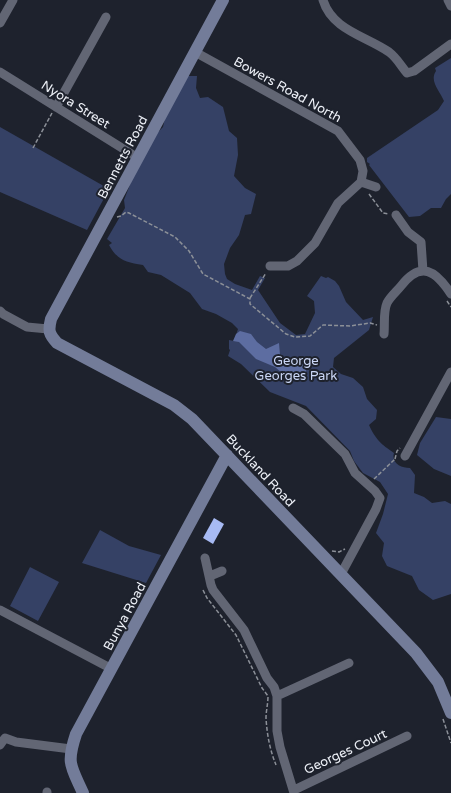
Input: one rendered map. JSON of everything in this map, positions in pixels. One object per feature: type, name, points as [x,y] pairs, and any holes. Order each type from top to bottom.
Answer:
[{"type":"street","points":[[0,23],[13,0]]},
{"type":"street","name":"Bennetts Road","points":[[48,329],[51,319],[223,0]]},
{"type":"street","points":[[323,0],[330,16],[339,25],[389,52],[407,73],[414,72],[451,44]]},
{"type":"street","points":[[448,0],[451,6]]},
{"type":"street","points":[[56,107],[106,17]]},
{"type":"street","name":"Bowers Road North","points":[[195,52],[338,131],[360,160],[363,170],[364,183]]},
{"type":"street","name":"Nyora Street","points":[[0,72],[138,158]]},
{"type":"street","points":[[270,266],[288,266],[297,261],[316,243],[338,203],[364,183],[376,187]]},
{"type":"street","points":[[396,215],[408,232],[421,242],[423,271]]},
{"type":"street","points":[[384,330],[385,312],[388,302],[408,276],[423,271],[431,273],[439,277],[451,294]]},
{"type":"street","points":[[0,311],[27,328],[48,329]]},
{"type":"street","name":"Buckland Road","points":[[48,329],[51,336],[57,343],[174,405],[192,419],[427,666],[438,682],[446,713]]},
{"type":"street","points":[[405,456],[451,372]]},
{"type":"street","points":[[293,408],[304,414],[345,454],[355,473],[375,491],[380,498],[376,509],[340,574]]},
{"type":"street","name":"Bunya Road","points":[[83,793],[72,769],[70,758],[71,749],[76,734],[227,455]]},
{"type":"street","points":[[206,558],[213,590],[244,630],[267,678],[274,687],[278,696],[277,732],[280,747],[294,791]]},
{"type":"street","points":[[210,576],[222,571]]},
{"type":"street","points":[[0,610],[112,669]]},
{"type":"street","points":[[278,696],[350,663]]},
{"type":"street","name":"Georges Court","points":[[294,791],[407,736]]},
{"type":"street","points":[[2,740],[71,749]]},
{"type":"path","points":[[33,148],[56,107]]},
{"type":"path","points":[[364,183],[364,188],[383,213],[396,215]]},
{"type":"path","points":[[109,212],[119,217],[126,212],[129,213],[175,237],[189,251],[203,274],[250,298]]},
{"type":"path","points":[[270,266],[250,298],[250,304],[286,334],[295,337],[310,336],[323,325],[350,326],[370,323],[384,330]]},
{"type":"path","points":[[371,481],[395,459]]},
{"type":"path","points":[[329,549],[334,552],[339,552],[346,548]]},
{"type":"path","points":[[203,590],[207,598],[236,635],[262,688],[268,696],[266,718],[267,735],[271,751],[279,771]]},
{"type":"path","points":[[446,713],[451,743]]},
{"type":"green space","points":[[451,58],[451,194],[441,208],[431,208],[420,216],[409,217],[369,165],[370,164],[367,162],[367,158],[438,110],[444,101],[434,82],[434,75],[436,71],[435,68]]},
{"type":"green space","name":"George Georges Park","points":[[188,76],[197,76],[196,88],[200,98],[208,97],[223,107],[229,131],[237,138],[238,155],[234,176],[245,188],[256,194],[251,214],[245,215],[239,235],[230,248],[224,264],[227,279],[235,284],[252,290],[260,276],[265,278],[258,290],[280,323],[296,335],[305,334],[315,313],[314,301],[307,296],[321,276],[326,278],[328,277],[335,281],[339,286],[346,302],[363,320],[373,317],[369,330],[334,358],[333,367],[341,374],[353,378],[363,387],[367,399],[377,410],[376,419],[369,425],[379,441],[394,453],[393,457],[395,462],[400,466],[410,468],[415,475],[414,493],[424,497],[432,503],[445,501],[451,504],[451,594],[433,600],[419,590],[412,576],[387,566],[382,556],[384,543],[376,533],[388,494],[380,482],[363,473],[354,461],[350,451],[306,406],[270,392],[241,364],[228,356],[230,350],[229,340],[234,341],[238,329],[232,323],[216,314],[202,309],[190,293],[161,275],[148,272],[143,265],[127,262],[119,258],[109,245],[112,243],[107,239],[125,208],[124,200],[133,177],[156,134],[163,127],[165,118]]},
{"type":"green space","points":[[0,127],[109,189],[87,230],[0,192]]},
{"type":"green space","points":[[436,417],[451,419],[451,476],[434,469],[417,455],[420,443]]},
{"type":"green space","points":[[100,530],[129,546],[161,555],[146,583],[82,563]]},
{"type":"green space","points":[[30,567],[59,582],[38,621],[10,606]]},
{"type":"shaded area","points":[[240,331],[251,334],[257,342],[266,349],[279,343],[280,355],[287,364],[302,364],[307,366],[305,376],[295,377],[282,373],[275,367],[256,359],[239,342],[233,341],[236,334]]},
{"type":"building","points":[[214,518],[224,524],[213,544],[203,538]]}]
